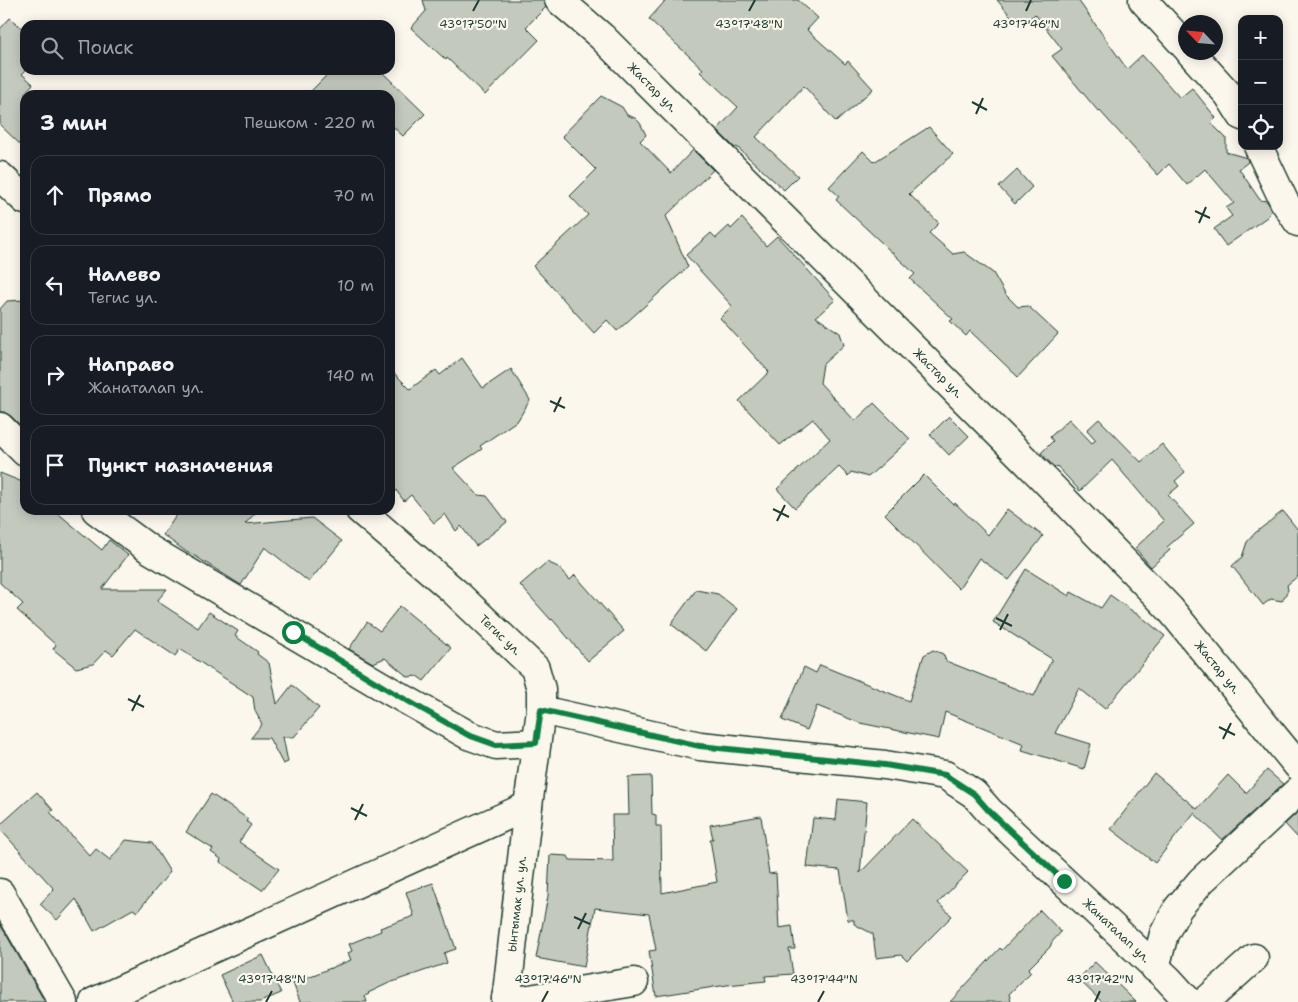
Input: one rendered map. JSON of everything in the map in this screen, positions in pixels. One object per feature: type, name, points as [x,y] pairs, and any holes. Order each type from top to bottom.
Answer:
[{"type":"street","name":"Жастар ул.","points":[[559,0],[602,37],[1040,475],[1170,609],[1298,766]]},
{"type":"street","points":[[1143,0],[1178,38]]},
{"type":"street","points":[[1197,60],[1228,94],[1238,110]]},
{"type":"street","points":[[1260,150],[1284,201],[1298,222]]},
{"type":"street","points":[[0,176],[20,195]]},
{"type":"street","points":[[0,427],[20,447]]},
{"type":"street","points":[[103,515],[149,549],[468,735],[496,745],[536,743]]},
{"type":"street","name":"Тегис ул.","points":[[366,515],[455,592],[535,668],[541,689],[541,710],[528,806]]},
{"type":"street","name":"Жанаталап ул.","points":[[541,710],[700,746],[885,765],[945,775],[974,794],[989,811],[1189,1002]]},
{"type":"street","points":[[1155,968],[1164,934],[1178,908],[1201,881],[1298,791]]},
{"type":"street","points":[[94,1002],[528,806]]},
{"type":"street","name":"Ынтымак ул. ул.","points":[[506,1000],[528,806]]},
{"type":"street","points":[[0,893],[63,1002]]},
{"type":"street","points":[[1205,1002],[1254,958]]},
{"type":"street","points":[[506,1000],[524,1000],[634,982]]},
{"type":"building","points":[[423,0],[544,0],[546,7],[526,27],[539,40],[485,95],[447,58],[446,60],[411,28],[426,11]]},
{"type":"building","points":[[666,0],[798,0],[818,18],[807,30],[845,64],[848,61],[873,89],[836,122],[804,86],[756,137],[798,176],[784,190],[717,130],[738,107],[700,72],[703,69],[649,19]]},
{"type":"building","points":[[997,0],[1078,0],[1127,69],[1142,55],[1180,98],[1192,88],[1216,118],[1211,123],[1226,138],[1226,152],[1247,158],[1248,162],[1239,169],[1260,200],[1267,201],[1272,210],[1267,217],[1226,246],[1214,229],[1232,216],[1226,208],[1234,203],[1205,169],[1187,185],[1169,164],[1158,175],[1098,111],[1052,56],[1062,49],[1035,14],[1020,27]]},
{"type":"building","points":[[10,18],[20,27],[20,75],[23,75],[33,84],[28,90],[20,90],[20,144],[0,125],[0,29]]},
{"type":"building","points":[[327,75],[385,75],[425,114],[403,136],[395,129],[395,90],[312,90]]},
{"type":"building","points":[[601,96],[622,107],[627,115],[635,118],[640,123],[646,135],[640,141],[671,173],[693,150],[713,170],[666,216],[688,267],[617,331],[607,320],[594,333],[533,266],[588,215],[570,196],[596,170],[562,136]]},
{"type":"building","points":[[929,127],[953,154],[909,194],[939,223],[929,233],[953,254],[964,252],[993,273],[1005,294],[1018,307],[1028,306],[1058,334],[1018,377],[970,331],[966,336],[950,321],[953,319],[910,279],[915,274],[836,200],[839,196],[829,187],[863,151],[874,162]]},
{"type":"building","points":[[1017,170],[1032,187],[1015,204],[999,187]]},
{"type":"building","points":[[742,218],[766,246],[777,236],[835,300],[816,317],[840,333],[844,345],[823,364],[820,383],[855,421],[874,403],[910,439],[868,477],[851,472],[848,476],[839,467],[795,508],[777,489],[830,439],[813,419],[780,445],[739,401],[769,372],[720,318],[732,306],[686,255],[711,233],[716,238],[729,226],[731,229]]},
{"type":"building","points":[[20,300],[20,425],[11,416],[0,412],[0,309],[7,301]]},
{"type":"building","points":[[462,358],[483,388],[511,369],[530,400],[518,420],[480,446],[482,449],[453,468],[478,495],[487,496],[507,522],[476,546],[461,526],[456,531],[445,514],[434,523],[411,495],[404,501],[395,489],[395,374],[410,389],[436,370],[440,375]]},
{"type":"building","points":[[949,416],[969,436],[949,455],[930,435]]},
{"type":"building","points":[[1069,419],[1092,443],[1096,440],[1087,430],[1099,419],[1141,462],[1162,444],[1185,472],[1175,481],[1179,486],[1168,495],[1194,524],[1167,547],[1170,550],[1151,567],[1135,548],[1164,521],[1112,460],[1080,491],[1057,466],[1055,468],[1041,453],[1053,441],[1050,437]]},
{"type":"building","points":[[0,473],[20,481],[20,515],[60,515],[102,550],[109,540],[128,555],[102,589],[167,589],[157,601],[198,628],[209,612],[238,631],[235,636],[258,652],[257,654],[269,663],[277,704],[292,685],[319,708],[294,737],[283,737],[288,762],[283,764],[269,738],[251,738],[262,724],[255,711],[253,697],[180,649],[175,656],[135,629],[113,655],[106,650],[93,664],[76,668],[53,649],[56,645],[17,610],[23,604],[0,583]]},
{"type":"building","points":[[924,475],[988,535],[1007,509],[1043,536],[1009,580],[979,558],[959,589],[885,514]]},
{"type":"building","points":[[1283,511],[1298,530],[1298,576],[1287,585],[1288,590],[1282,601],[1271,599],[1263,605],[1232,566],[1242,557],[1247,542],[1255,533]]},
{"type":"building","points":[[177,515],[253,515],[245,524],[312,518],[342,541],[309,582],[265,547],[241,585],[188,553],[163,535]]},
{"type":"building","points":[[547,562],[558,567],[570,580],[575,575],[624,631],[588,661],[520,585]]},
{"type":"building","points":[[1026,569],[1069,596],[1071,592],[1101,608],[1110,595],[1138,614],[1165,636],[1105,709],[1079,688],[1055,733],[1091,744],[1084,769],[1022,750],[1024,744],[945,712],[939,739],[860,723],[817,706],[807,730],[782,720],[804,667],[816,673],[820,665],[909,701],[924,655],[933,650],[943,654],[946,661],[1034,696],[1052,659],[993,622]]},
{"type":"building","points":[[696,590],[718,594],[737,609],[706,651],[671,624]]},
{"type":"building","points":[[400,606],[451,648],[424,681],[417,676],[408,677],[385,658],[373,663],[349,649],[367,622],[380,631]]},
{"type":"building","points":[[1267,770],[1283,784],[1222,840],[1194,813],[1155,863],[1111,829],[1154,773],[1197,809],[1228,775],[1246,793]]},
{"type":"building","points":[[651,776],[652,814],[656,815],[656,826],[661,826],[662,893],[717,882],[710,839],[713,839],[710,825],[761,816],[769,874],[776,873],[779,928],[792,926],[795,949],[789,949],[793,974],[765,976],[766,981],[656,996],[649,951],[656,950],[649,914],[595,908],[584,967],[536,958],[548,896],[550,855],[568,856],[570,860],[613,861],[612,815],[629,815],[628,777]]},
{"type":"building","points":[[37,792],[53,810],[50,812],[90,856],[96,849],[110,860],[126,840],[152,843],[170,872],[137,912],[133,909],[94,931],[76,899],[57,920],[40,904],[54,889],[0,829],[0,825]]},
{"type":"building","points":[[211,794],[248,819],[246,821],[251,825],[239,842],[279,869],[262,890],[220,862],[221,859],[211,852],[213,849],[186,832]]},
{"type":"building","points":[[838,799],[867,802],[860,873],[912,819],[968,872],[938,903],[952,916],[907,961],[901,955],[876,958],[873,934],[854,924],[854,920],[848,920],[840,870],[807,867],[813,818],[836,820]]},
{"type":"building","points":[[1298,812],[1298,838],[1285,824]]},
{"type":"building","points":[[433,883],[456,949],[444,953],[447,963],[389,983],[368,993],[365,996],[367,1002],[300,1002],[293,983],[351,960],[348,953],[352,951],[349,944],[381,931],[380,928],[414,916],[406,892]]},
{"type":"building","points":[[1040,910],[1061,932],[1050,947],[1028,969],[1031,972],[1009,994],[1011,1002],[950,1002],[1000,948],[1002,950]]},
{"type":"building","points":[[0,924],[45,1002],[0,1002]]},
{"type":"building","points":[[263,955],[281,993],[260,1002],[233,1002],[220,975]]},
{"type":"building","points":[[1095,962],[1136,1002],[1102,1002],[1078,979]]},
{"type":"route","points":[[293,632],[468,735],[496,745],[536,743],[541,710],[700,746],[885,765],[945,775],[974,794],[989,811],[1064,881]]}]
